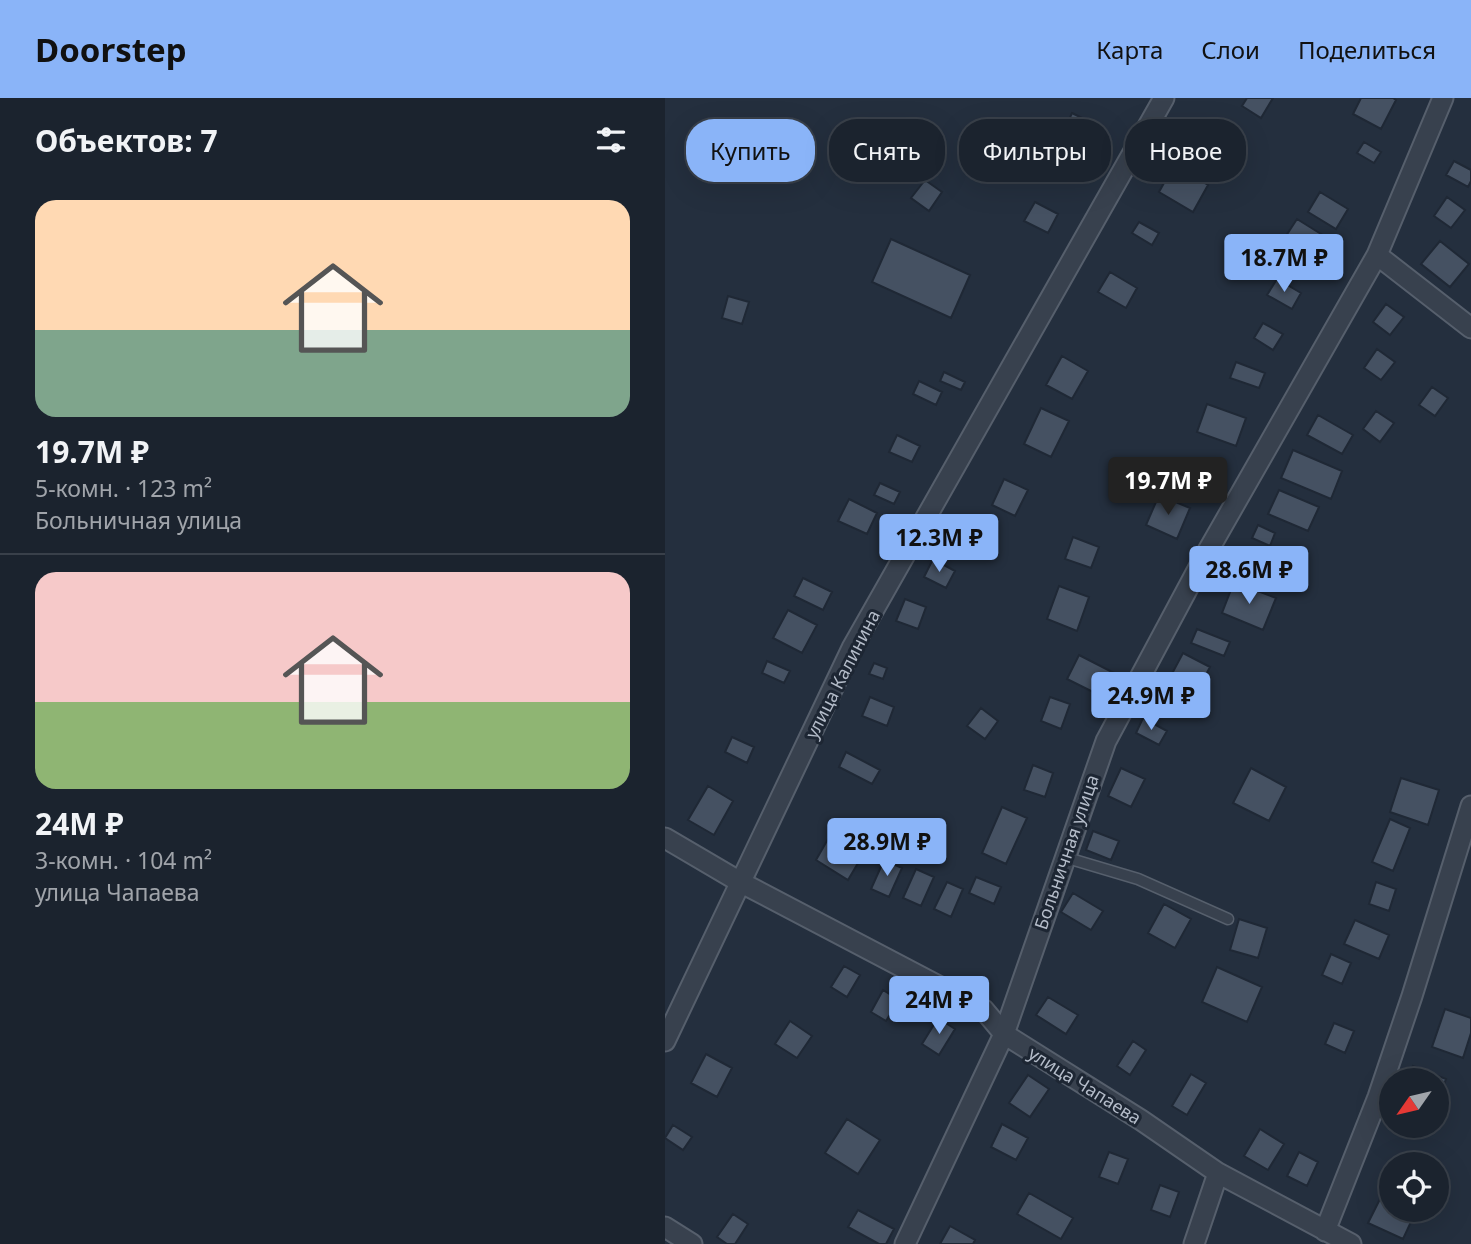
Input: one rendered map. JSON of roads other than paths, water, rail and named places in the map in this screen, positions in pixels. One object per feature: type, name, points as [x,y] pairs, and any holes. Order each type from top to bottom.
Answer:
[{"type":"street","name":"улица Калинина","points":[[665,1041],[852,649],[1164,98]]},
{"type":"street","name":"Больничная улица","points":[[905,1244],[1004,1034],[1105,741],[1205,556],[1377,255],[1443,98]]},
{"type":"street","points":[[1377,255],[1471,328]]},
{"type":"street","points":[[1325,1231],[1399,1034],[1471,806]]},
{"type":"street","name":"улица Чапаева","points":[[665,838],[740,881],[984,1010],[1004,1034],[1141,1120],[1218,1173],[1351,1244]]},
{"type":"street","points":[[1194,1244],[1218,1173]]},
{"type":"street","points":[[665,1227],[692,1244]]},
{"type":"lane","points":[[1064,857],[1138,879],[1229,919]]}]
